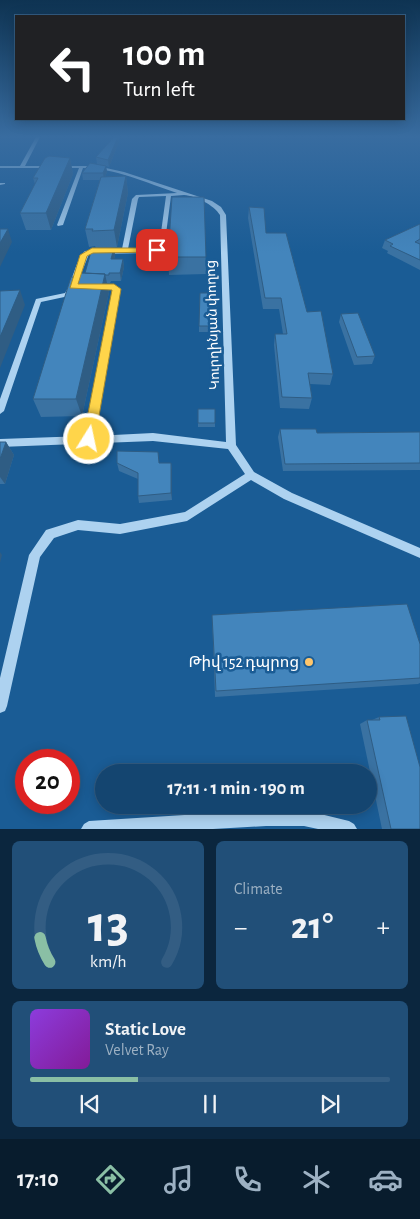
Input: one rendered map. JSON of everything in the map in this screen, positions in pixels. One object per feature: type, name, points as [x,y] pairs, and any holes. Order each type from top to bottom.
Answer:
[{"type":"street","points":[[60,225],[78,176]]},
{"type":"street","name":"Կուրղինյան փողոց","points":[[130,176],[210,202],[219,208],[223,215],[231,446]]},
{"type":"street","points":[[125,252],[135,199],[142,195],[187,194]]},
{"type":"street","points":[[81,286],[84,255],[87,252],[151,251],[162,248],[169,195]]},
{"type":"street","points":[[0,411],[38,300],[68,295],[81,286],[114,287],[117,289],[89,439]]},
{"type":"street","points":[[0,443],[153,437],[231,446],[251,475],[288,496],[420,553]]},
{"type":"street","points":[[0,706],[35,555],[50,534],[78,525],[120,529],[187,516],[251,475]]},
{"type":"street","points":[[89,829],[266,818],[304,818],[350,829]]},
{"type":"building","points":[[34,176],[62,176],[46,213],[20,213],[38,178],[33,178]]},
{"type":"building","points":[[126,176],[114,230],[92,231],[93,229],[85,229],[101,177]]},
{"type":"building","points":[[172,197],[204,197],[206,257],[168,257]]},
{"type":"building","points":[[249,207],[264,208],[266,233],[286,233],[307,312],[321,311],[333,374],[308,373],[312,398],[282,397],[275,334],[287,334],[281,298],[265,298]]},
{"type":"building","points":[[420,224],[420,239],[415,242],[420,244],[420,260],[390,246],[393,244],[385,240]]},
{"type":"building","points":[[0,229],[8,229],[0,243]]},
{"type":"building","points":[[92,248],[114,248],[111,259],[123,259],[120,273],[105,275],[85,273]]},
{"type":"building","points":[[80,273],[105,274],[76,399],[33,399],[71,277],[79,277]]},
{"type":"building","points":[[20,290],[0,337],[0,291]]},
{"type":"building","points":[[200,293],[217,293],[217,326],[199,326]]},
{"type":"building","points":[[358,313],[375,356],[357,357],[341,314]]},
{"type":"building","points":[[198,409],[215,409],[215,423],[198,423]]},
{"type":"building","points":[[280,429],[316,429],[317,433],[420,432],[420,463],[285,464]]},
{"type":"building","points":[[0,442],[6,442],[0,459]]},
{"type":"building","points":[[117,451],[158,452],[159,463],[171,463],[171,493],[138,496],[138,473],[117,463]]},
{"type":"building","points":[[407,604],[420,644],[420,678],[216,691],[212,615]]},
{"type":"building","points":[[406,716],[420,767],[420,829],[391,829],[367,720],[380,720],[379,717]]},
{"type":"place","name":"Թիվ 152 դպրոց","points":[[309,662]]},
{"type":"route","points":[[89,439],[117,289],[114,287],[73,286],[84,255],[92,251],[125,252],[157,250]]}]
